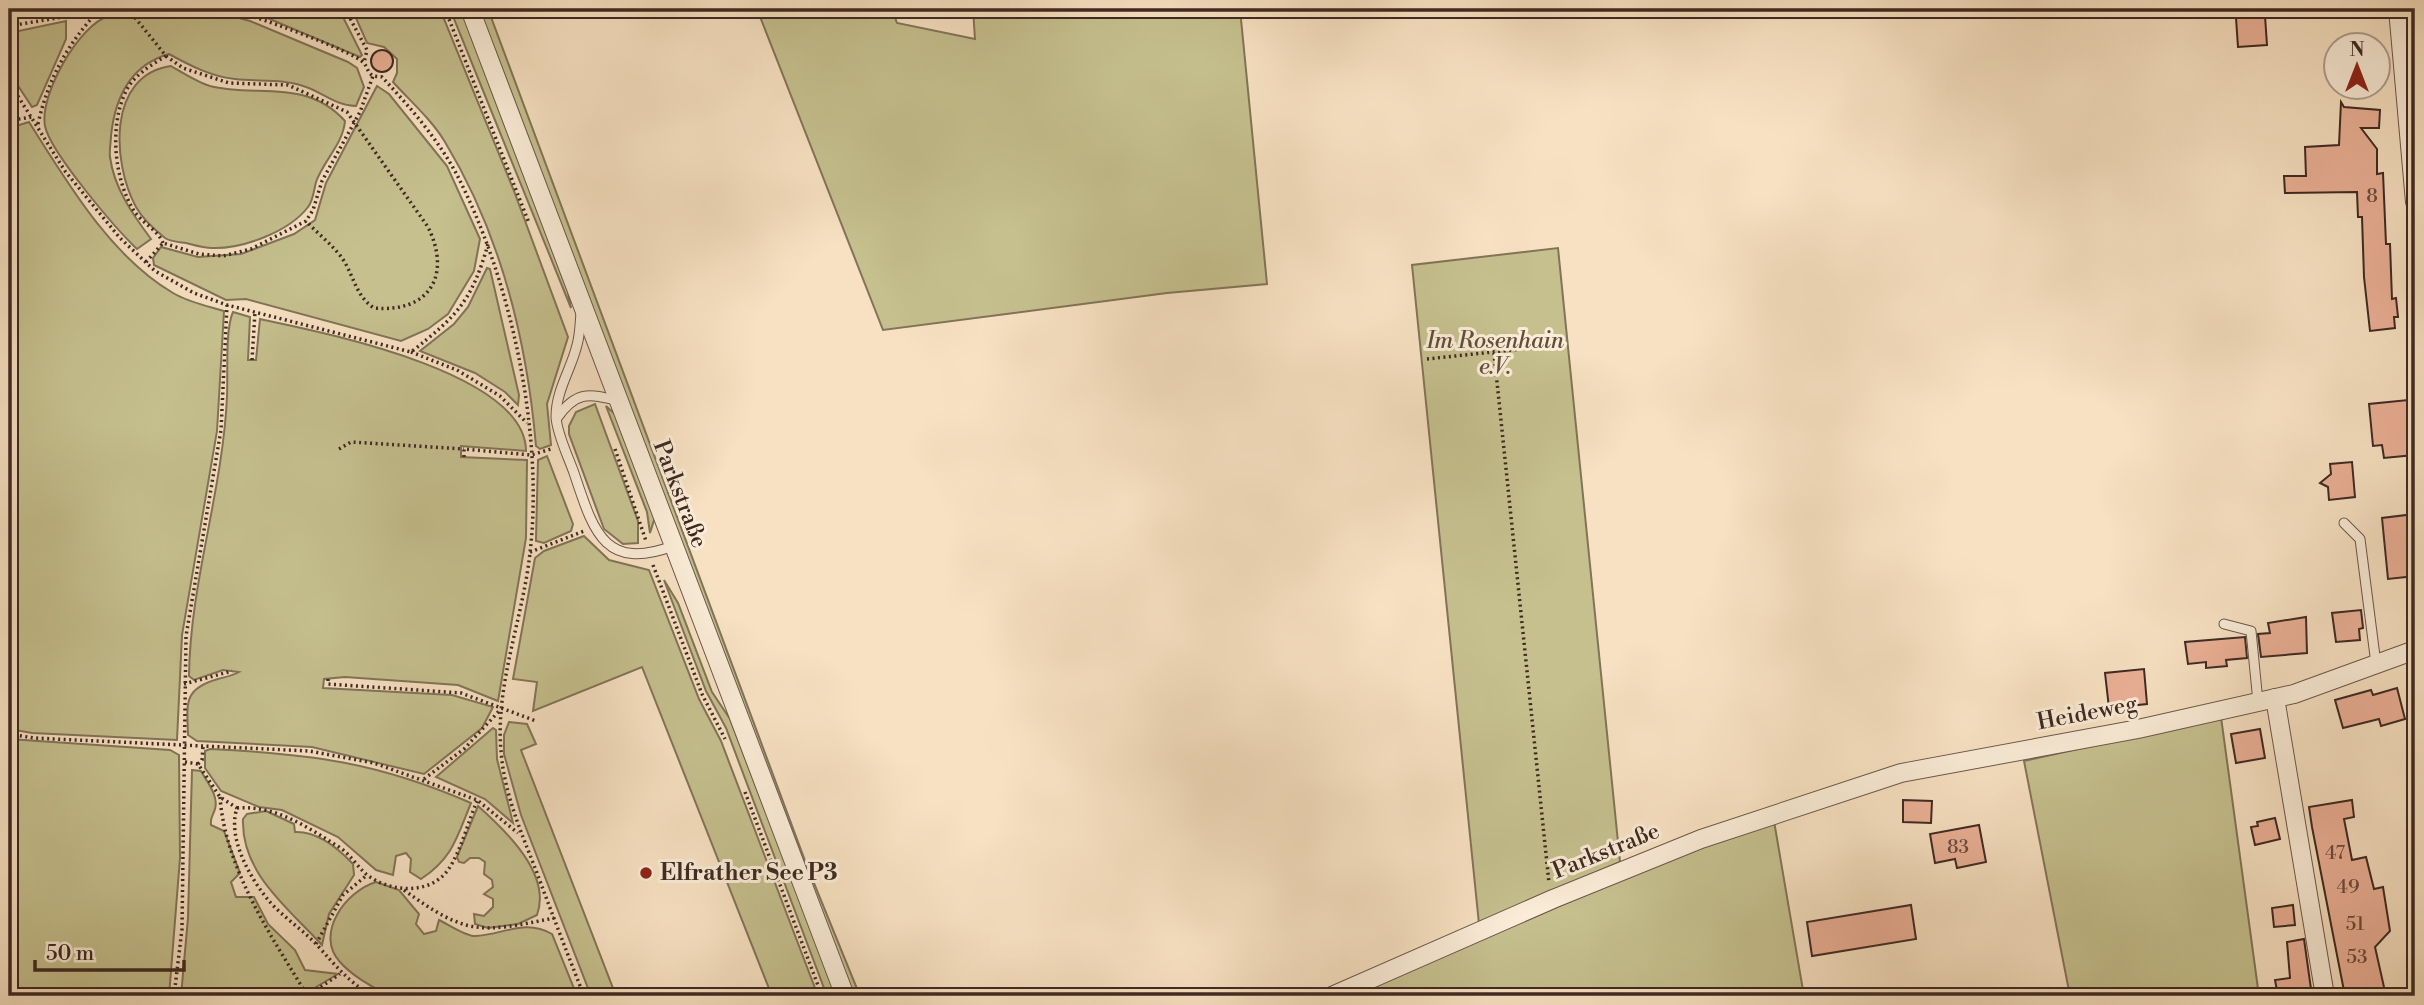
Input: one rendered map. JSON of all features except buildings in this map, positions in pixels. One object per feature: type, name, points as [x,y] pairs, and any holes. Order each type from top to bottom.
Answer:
[{"type":"street","name":"Parkstraße","points":[[470,9],[845,996]]},
{"type":"street","points":[[2398,9],[2408,36],[2415,202]]},
{"type":"street","name":"Heideweg","points":[[1907,771],[2138,729],[2267,700],[2413,651]]},
{"type":"street","points":[[2267,700],[2325,996]]},
{"type":"street","name":"Parkstraße","points":[[1332,996],[1701,839],[1907,771]]},
{"type":"lane","points":[[582,304],[577,345],[558,397],[556,420],[593,527],[605,545],[625,553],[650,555],[673,546]]},
{"type":"lane","points":[[556,420],[567,404],[582,396],[596,395],[619,401]]},
{"type":"lane","points":[[2344,523],[2360,539],[2376,664]]},
{"type":"lane","points":[[2224,624],[2251,631],[2267,700]]},
{"type":"lane","points":[[2413,651],[2415,676]]},
{"type":"path","points":[[9,26],[111,9]]},
{"type":"path","points":[[128,9],[166,56],[183,68],[229,83],[288,85],[347,112],[428,227],[438,247],[438,269],[427,295],[416,304],[403,307],[374,308],[364,302],[355,290],[353,277],[338,253],[306,221]]},
{"type":"path","points":[[228,9],[249,13],[364,63],[373,76],[382,77],[435,140],[455,172],[488,242],[517,349],[531,455],[530,552],[502,709],[500,751],[520,834],[584,996]]},
{"type":"path","points":[[345,9],[367,50],[364,63]]},
{"type":"path","points":[[445,9],[531,229]]},
{"type":"path","points":[[38,126],[54,72],[71,41],[98,11]]},
{"type":"path","points":[[166,56],[137,76],[126,91],[116,135],[123,185],[134,212],[163,243],[199,254],[223,256],[251,249],[306,221],[313,210],[321,181],[354,124],[373,76]]},
{"type":"path","points":[[9,82],[65,172],[120,238],[146,262],[194,293],[227,305],[411,352],[457,370],[500,396],[527,423]]},
{"type":"path","points":[[13,120],[32,117]]},
{"type":"path","points":[[411,352],[459,312],[477,281],[488,242]]},
{"type":"path","points":[[146,262],[163,243]]},
{"type":"path","points":[[173,996],[182,929],[186,636],[221,430],[227,305]]},
{"type":"path","points":[[252,360],[255,312]]},
{"type":"path","points":[[1427,359],[1559,345]]},
{"type":"path","points":[[1494,353],[1553,900]]},
{"type":"path","points":[[339,449],[351,442],[531,455],[564,444]]},
{"type":"path","points":[[614,447],[658,585],[702,694],[730,750]]},
{"type":"path","points":[[464,449],[464,457]]},
{"type":"path","points":[[530,552],[593,527]]},
{"type":"path","points":[[184,684],[232,671]]},
{"type":"path","points":[[328,679],[328,684],[461,692],[536,721]]},
{"type":"path","points":[[424,779],[464,749],[502,709]]},
{"type":"path","points":[[9,734],[309,751],[374,763],[477,800],[520,834]]},
{"type":"path","points":[[198,764],[202,760],[203,747]]},
{"type":"path","points":[[185,762],[198,764],[220,797],[237,808],[253,807],[285,815],[343,849],[367,875],[404,890],[436,913],[484,930],[554,918]]},
{"type":"path","points":[[744,789],[822,996]]},
{"type":"path","points":[[220,797],[221,819],[245,884],[273,939],[307,996],[340,974]]},
{"type":"path","points":[[404,890],[419,888],[439,878],[449,869],[477,800]]},
{"type":"path","points":[[237,808],[234,834],[245,861],[269,901],[316,944],[340,974],[371,996]]},
{"type":"path","points":[[316,944],[343,895],[367,875]]},
{"type":"green space","points":[[246,9],[339,9],[362,55],[360,57]]},
{"type":"green space","points":[[352,9],[440,9],[514,191],[568,337],[547,404],[551,445],[540,449],[536,446],[518,328],[496,250],[481,213],[440,134],[393,82],[397,73],[397,59],[384,47],[367,43]]},
{"type":"green space","points":[[450,9],[462,9],[568,292],[571,308]]},
{"type":"green space","points":[[478,9],[488,9],[807,866],[860,996],[852,996]]},
{"type":"green space","points":[[757,9],[892,9],[897,23],[975,39],[973,9],[1240,9],[1267,284],[1167,293],[883,330]]},
{"type":"green space","points":[[143,12],[221,13],[250,21],[348,62],[357,68],[364,87],[356,106],[336,102],[297,84],[218,76],[169,54],[144,66],[127,84],[116,108],[110,152],[112,168],[120,190],[151,239],[137,249],[71,171],[50,138],[45,126],[48,97],[74,46],[97,22],[109,16]]},
{"type":"green space","points":[[66,21],[66,39],[37,105],[32,107],[9,72],[9,33]]},
{"type":"green space","points":[[171,66],[210,86],[298,94],[314,99],[345,121],[341,137],[316,182],[311,202],[300,216],[264,237],[224,248],[172,241],[145,220],[128,189],[122,168],[120,123],[125,103],[135,86],[150,73]]},
{"type":"green space","points":[[377,86],[389,94],[447,166],[480,239],[474,271],[448,314],[428,329],[401,341],[246,299],[226,300],[154,265],[153,258],[161,247],[198,257],[241,254],[294,234],[315,220],[326,183]]},
{"type":"green space","points":[[29,122],[75,193],[129,259],[173,293],[224,311],[217,431],[182,635],[177,740],[32,733],[9,729],[9,128]]},
{"type":"green space","name":"Im Rosenhain e.V.","points":[[1558,248],[1620,862],[1479,924],[1412,265]]},
{"type":"green space","points":[[487,268],[490,269],[519,395],[518,405],[505,392],[475,373],[420,351],[454,324],[468,307]]},
{"type":"green space","points":[[233,312],[250,317],[248,360],[256,360],[260,319],[327,334],[416,360],[458,378],[493,399],[517,423],[526,451],[461,446],[461,457],[527,460],[526,538],[498,701],[458,685],[345,677],[324,679],[323,688],[452,695],[493,707],[482,728],[424,774],[312,747],[197,741],[188,735],[187,714],[193,693],[198,687],[239,672],[223,670],[194,680],[189,676],[200,571],[220,467],[227,396],[228,341]]},
{"type":"green space","points":[[595,404],[638,521],[638,543],[623,544],[604,529],[569,434],[569,426],[576,412]]},
{"type":"green space","points":[[606,406],[618,417],[655,517],[650,533],[647,512]]},
{"type":"green space","points":[[547,456],[573,524],[571,531],[544,543],[536,541],[538,460]]},
{"type":"green space","points":[[584,536],[609,560],[649,570],[699,699],[721,741],[818,996],[772,996],[642,667],[533,711],[537,682],[513,679],[535,558],[544,551]]},
{"type":"green space","points":[[664,580],[678,603],[712,692],[730,719],[837,996],[827,996],[726,728],[706,691]]},
{"type":"green space","points":[[2221,717],[2259,996],[2070,996],[2024,761]]},
{"type":"green space","points":[[509,722],[527,724],[536,744],[521,750],[616,996],[591,996],[521,815],[504,754],[504,735]]},
{"type":"green space","points":[[493,728],[496,730],[497,759],[513,823],[485,799],[436,777]]},
{"type":"green space","points":[[9,739],[170,750],[179,755],[180,858],[169,996],[9,996]]},
{"type":"green space","points":[[210,749],[343,762],[405,778],[471,803],[453,846],[432,871],[421,879],[410,872],[411,859],[406,853],[396,856],[393,875],[376,870],[338,837],[282,810],[259,807],[221,791],[205,768],[205,751]]},
{"type":"green space","points":[[192,770],[201,771],[214,794],[216,804],[211,825],[224,831],[240,873],[231,882],[236,897],[254,897],[268,924],[295,950],[305,970],[338,974],[301,996],[181,996],[188,918]]},
{"type":"green space","points":[[478,806],[501,827],[523,854],[538,884],[540,900],[537,915],[518,924],[488,928],[475,924],[474,914],[484,916],[493,907],[493,899],[484,894],[493,887],[492,880],[484,874],[485,862],[479,858],[470,858],[464,863],[459,862],[457,857]]},
{"type":"green space","points":[[266,811],[294,824],[295,832],[320,837],[353,864],[354,875],[329,914],[322,945],[269,888],[250,856],[244,838],[243,819],[247,814]]},
{"type":"green space","points":[[1774,821],[1804,996],[1350,996],[1697,847]]},
{"type":"green space","points":[[376,882],[399,890],[419,914],[416,924],[424,934],[436,931],[439,920],[475,936],[523,927],[542,929],[552,934],[577,996],[389,996],[376,989],[340,962],[330,939],[337,915],[345,904],[354,894]]},
{"type":"place","name":"Elfrather See P3","points":[[646,873]]}]
